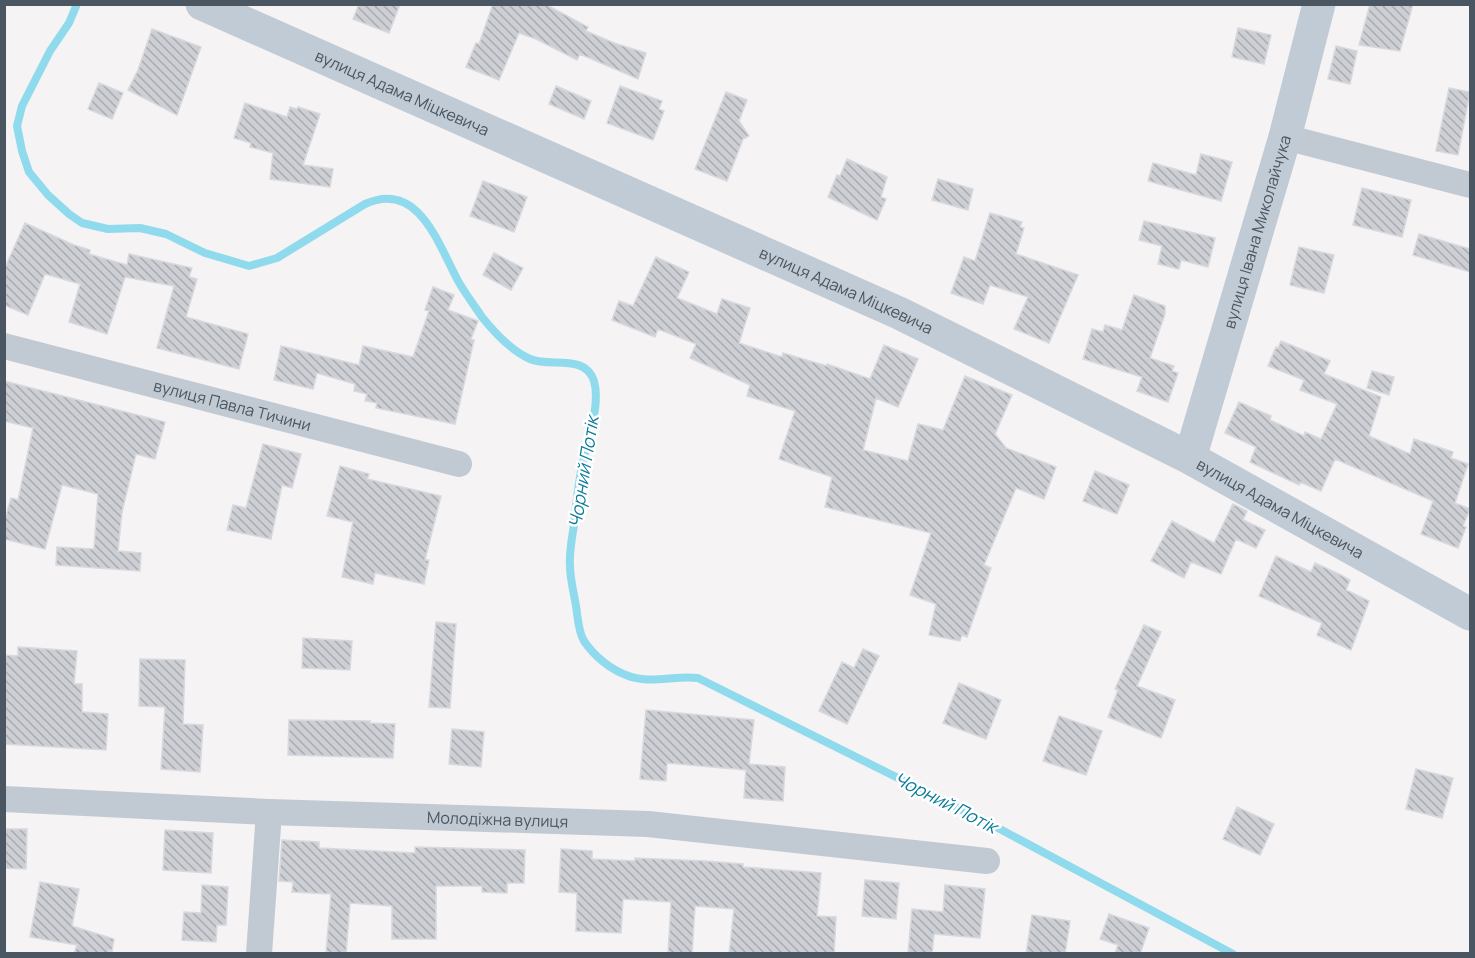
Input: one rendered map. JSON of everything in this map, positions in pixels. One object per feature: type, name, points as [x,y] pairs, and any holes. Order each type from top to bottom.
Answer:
[{"type":"street","name":"вулиця Адама Міцкевича","points":[[202,4],[899,314],[1190,458],[1470,614]]},
{"type":"street","name":"вулиця Івана Миколайчука","points":[[1190,458],[1285,137],[1319,4]]},
{"type":"street","points":[[1285,137],[1470,185]]},
{"type":"street","name":"вулиця Павла Тичини","points":[[4,346],[459,464]]},
{"type":"street","name":"Молодіжна вулиця","points":[[4,799],[269,812],[648,824],[987,861]]},
{"type":"street","points":[[259,954],[269,812]]},
{"type":"building","points":[[359,4],[400,4],[389,33],[353,19]]},
{"type":"building","points":[[493,4],[545,4],[588,27],[586,31],[646,53],[638,79],[580,54],[577,60],[519,33],[499,80],[466,67],[476,43],[479,44]]},
{"type":"building","points":[[1370,4],[1413,4],[1400,51],[1359,45]]},
{"type":"building","points":[[1238,28],[1271,35],[1264,64],[1232,57]]},
{"type":"building","points":[[152,29],[201,47],[177,115],[128,90],[138,70]]},
{"type":"building","points":[[1336,46],[1357,51],[1350,84],[1328,79]]},
{"type":"building","points":[[99,83],[123,93],[112,119],[88,109]]},
{"type":"building","points":[[556,86],[591,101],[584,119],[549,104]]},
{"type":"building","points":[[620,86],[662,101],[659,109],[664,111],[653,140],[607,123]]},
{"type":"building","points":[[1449,88],[1470,92],[1458,155],[1436,151]]},
{"type":"building","points":[[726,92],[747,100],[739,121],[749,136],[743,139],[727,181],[695,169]]},
{"type":"building","points":[[245,103],[287,117],[290,107],[297,109],[298,107],[320,114],[303,165],[333,169],[330,187],[270,179],[273,153],[250,147],[251,143],[234,138]]},
{"type":"building","points":[[1201,154],[1232,162],[1221,201],[1148,181],[1153,163],[1196,175]]},
{"type":"building","points":[[847,159],[887,177],[881,197],[886,199],[877,220],[828,197]]},
{"type":"building","points":[[938,179],[973,189],[968,210],[932,200]]},
{"type":"building","points":[[483,181],[527,197],[514,232],[470,216]]},
{"type":"building","points":[[1362,188],[1411,200],[1402,237],[1353,225]]},
{"type":"building","points":[[990,213],[1022,222],[1020,227],[1024,228],[1016,254],[1078,275],[1049,343],[1014,329],[1028,297],[990,285],[983,304],[951,293],[964,257],[975,261]]},
{"type":"building","points":[[1144,221],[1215,238],[1208,267],[1181,260],[1179,269],[1158,264],[1162,246],[1139,240]]},
{"type":"building","points":[[25,223],[90,250],[89,254],[127,265],[129,254],[192,268],[189,277],[197,279],[186,317],[248,334],[239,369],[157,348],[174,286],[125,277],[107,334],[69,322],[80,284],[45,274],[28,315],[4,305],[4,270]]},
{"type":"building","points":[[1419,234],[1470,249],[1470,272],[1413,255]]},
{"type":"building","points":[[1299,247],[1334,255],[1324,293],[1290,285]]},
{"type":"building","points":[[494,253],[523,268],[511,290],[483,275]]},
{"type":"building","points":[[656,257],[689,272],[677,298],[717,314],[722,299],[750,308],[739,343],[782,357],[783,353],[827,366],[827,364],[870,379],[884,345],[918,359],[898,407],[876,398],[863,450],[908,461],[918,424],[943,430],[965,376],[1012,395],[995,434],[1006,448],[1056,467],[1044,499],[1016,488],[984,565],[991,568],[967,637],[962,635],[960,641],[929,635],[936,604],[910,595],[931,533],[825,507],[832,477],[779,459],[795,411],[747,396],[750,385],[690,358],[696,344],[658,329],[655,337],[612,320],[619,301],[633,306]]},
{"type":"building","points":[[433,287],[454,295],[448,310],[478,321],[471,339],[474,340],[455,424],[376,408],[377,403],[365,401],[367,394],[354,391],[355,384],[317,373],[313,389],[274,380],[281,346],[359,365],[363,346],[413,357],[429,311],[425,310]]},
{"type":"building","points":[[1134,295],[1165,306],[1165,314],[1150,358],[1174,366],[1172,371],[1178,373],[1168,402],[1137,391],[1142,377],[1083,359],[1092,329],[1103,332],[1105,325],[1122,330]]},
{"type":"building","points":[[1281,341],[1330,361],[1324,374],[1381,397],[1369,436],[1410,454],[1414,439],[1453,452],[1451,458],[1468,464],[1455,503],[1470,509],[1458,548],[1421,534],[1433,501],[1335,459],[1321,491],[1300,482],[1299,485],[1250,462],[1256,447],[1225,433],[1239,402],[1271,416],[1270,420],[1304,436],[1305,432],[1321,439],[1337,404],[1300,390],[1304,380],[1268,366]]},
{"type":"building","points":[[1372,371],[1394,377],[1389,395],[1367,388]]},
{"type":"building","points":[[4,381],[165,422],[155,459],[136,454],[122,512],[118,551],[141,553],[140,571],[56,565],[57,547],[94,549],[98,494],[62,485],[45,549],[4,539],[4,523],[11,498],[18,500],[33,428],[4,421]]},
{"type":"building","points":[[263,444],[301,454],[292,488],[282,485],[271,539],[227,530],[233,505],[246,508]]},
{"type":"building","points":[[340,466],[369,474],[367,479],[441,496],[425,560],[429,560],[424,584],[375,573],[373,584],[342,577],[353,522],[327,516]]},
{"type":"building","points":[[1095,471],[1129,485],[1117,514],[1083,501]]},
{"type":"building","points":[[1233,504],[1247,511],[1243,520],[1265,530],[1256,548],[1236,539],[1221,574],[1191,562],[1184,578],[1151,561],[1172,521],[1214,543]]},
{"type":"building","points":[[1276,556],[1311,572],[1315,563],[1339,574],[1350,580],[1346,590],[1369,601],[1351,650],[1317,635],[1322,623],[1259,596]]},
{"type":"building","points":[[436,622],[456,624],[450,708],[429,707]]},
{"type":"building","points":[[1144,625],[1161,632],[1137,686],[1175,700],[1161,738],[1108,717],[1118,690],[1115,689]]},
{"type":"building","points":[[303,638],[352,641],[350,670],[302,668]]},
{"type":"building","points":[[18,647],[77,651],[74,684],[82,684],[82,712],[108,714],[106,750],[4,744],[4,655],[18,656]]},
{"type":"building","points":[[863,649],[879,656],[847,724],[819,711],[842,662],[854,668]]},
{"type":"building","points":[[140,659],[185,660],[183,724],[203,725],[200,772],[161,769],[165,707],[139,706]]},
{"type":"building","points":[[959,683],[1001,700],[986,739],[943,723]]},
{"type":"building","points":[[646,710],[754,720],[749,764],[785,767],[783,801],[744,798],[746,770],[667,763],[666,781],[640,779]]},
{"type":"building","points":[[1059,716],[1102,731],[1086,775],[1043,761]]},
{"type":"building","points":[[289,720],[370,721],[370,723],[395,724],[393,758],[288,755]]},
{"type":"building","points":[[452,729],[484,732],[481,767],[449,764]]},
{"type":"building","points":[[1416,769],[1453,778],[1442,818],[1406,809]]},
{"type":"building","points":[[1237,807],[1274,824],[1260,855],[1223,839]]},
{"type":"building","points":[[4,829],[27,829],[26,869],[4,868]]},
{"type":"building","points":[[165,830],[213,833],[211,873],[163,870]]},
{"type":"building","points":[[282,840],[319,842],[319,848],[415,853],[415,847],[525,850],[524,883],[507,883],[507,893],[482,892],[482,886],[436,886],[436,939],[392,939],[392,906],[350,903],[346,954],[326,952],[331,894],[292,892],[293,882],[279,881]]},
{"type":"building","points":[[561,849],[592,851],[592,859],[705,861],[743,864],[743,867],[821,873],[817,916],[836,917],[834,954],[729,954],[734,909],[695,906],[692,954],[668,954],[671,902],[623,899],[621,933],[576,931],[577,893],[559,892]]},
{"type":"building","points":[[865,880],[899,883],[896,919],[862,916]]},
{"type":"building","points":[[40,882],[79,889],[72,926],[114,939],[112,951],[109,950],[108,954],[74,954],[77,945],[30,937]]},
{"type":"building","points":[[202,885],[228,887],[226,925],[217,925],[216,942],[182,940],[184,912],[201,913]]},
{"type":"building","points":[[945,885],[985,889],[980,938],[934,934],[932,954],[908,954],[912,909],[943,912]]},
{"type":"building","points":[[1109,914],[1149,928],[1140,954],[1115,954],[1118,945],[1100,939]]},
{"type":"building","points":[[1032,915],[1070,921],[1065,954],[1026,954]]},
{"type":"waterway","name":"Чорний Потік","points":[[77,4],[69,23],[50,51],[22,106],[17,126],[29,172],[48,195],[69,214],[82,223],[108,229],[140,228],[166,234],[205,253],[249,266],[277,258],[365,204],[383,199],[399,201],[412,208],[424,219],[434,233],[466,294],[482,317],[504,341],[530,359],[575,364],[589,372],[594,381],[596,401],[578,488],[570,550],[570,571],[580,633],[588,647],[603,661],[614,669],[635,678],[653,680],[698,678],[998,828],[1233,954]]}]
